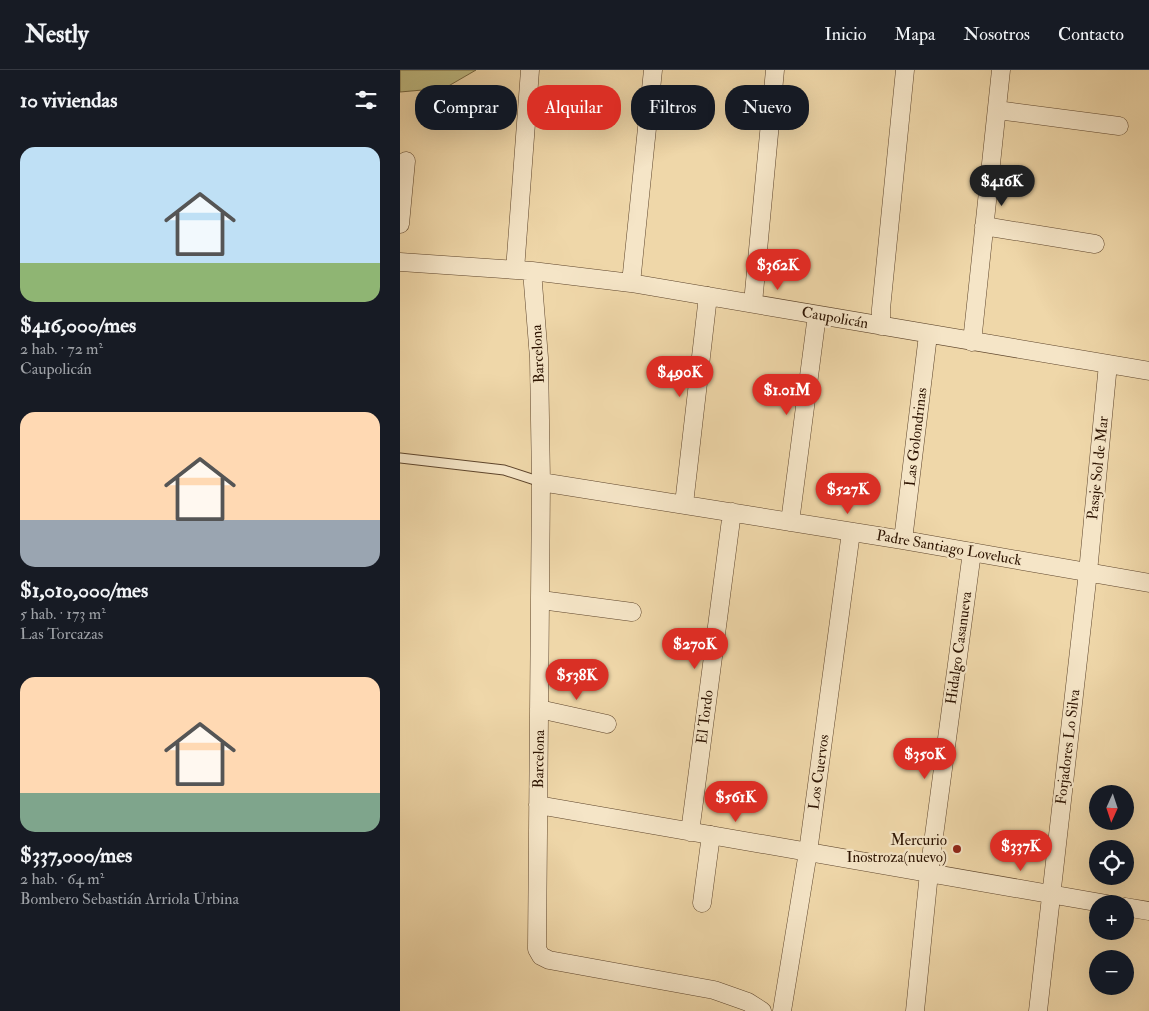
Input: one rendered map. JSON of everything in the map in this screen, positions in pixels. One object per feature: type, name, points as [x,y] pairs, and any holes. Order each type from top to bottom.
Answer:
[{"type":"street","name":"Barcelona","points":[[530,70],[524,271],[539,358],[541,482],[536,944],[542,956],[549,960],[714,990],[748,1002],[762,1011]]},
{"type":"street","points":[[631,283],[653,70]]},
{"type":"street","points":[[753,303],[775,70]]},
{"type":"street","points":[[881,326],[881,309],[905,70]]},
{"type":"street","points":[[972,342],[1002,70]]},
{"type":"street","points":[[997,110],[1119,126]]},
{"type":"street","points":[[400,224],[406,161]]},
{"type":"street","points":[[984,226],[1095,244]]},
{"type":"street","name":"Caupolicán","points":[[400,262],[524,271],[631,283],[817,314],[928,335],[1149,371]]},
{"type":"street","points":[[684,504],[708,296]]},
{"type":"street","points":[[790,522],[817,314]]},
{"type":"street","name":"Las Golondrinas","points":[[903,540],[928,335]]},
{"type":"street","name":"Pasaje Sol de Mar","points":[[1088,572],[1108,364]]},
{"type":"street","name":"Padre Santiago Loveluck","points":[[541,482],[903,540],[1149,583]]},
{"type":"street","name":"El Tordo","points":[[690,832],[732,512]]},
{"type":"street","name":"Los Cuervos","points":[[782,1011],[808,852],[851,532]]},
{"type":"street","name":"Hidalgo Casanueva","points":[[915,1011],[929,873],[972,552]]},
{"type":"street","name":"Forjadores Lo Silva","points":[[1038,1011],[1088,572]]},
{"type":"street","points":[[541,600],[632,612]]},
{"type":"street","points":[[539,709],[607,724]]},
{"type":"street","points":[[538,805],[1089,901]]},
{"type":"street","points":[[702,902],[710,835]]},
{"type":"street","points":[[1134,908],[1149,911]]},
{"type":"lane","points":[[400,458],[504,470],[541,482]]},
{"type":"shaded area","points":[[400,70],[476,70],[450,85],[415,85],[415,91],[400,92]]},
{"type":"place","name":"Mercurio Inostroza(nuevo)","points":[[957,849]]}]
